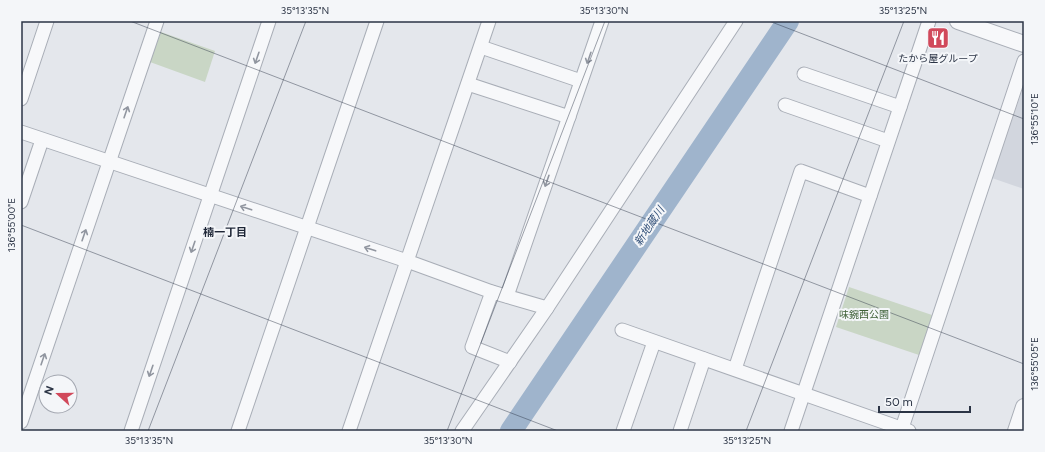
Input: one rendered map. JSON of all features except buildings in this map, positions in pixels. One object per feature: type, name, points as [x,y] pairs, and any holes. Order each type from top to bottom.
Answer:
[{"type":"street","points":[[21,100],[47,21]]},
{"type":"street","points":[[21,422],[157,21]]},
{"type":"street","points":[[131,431],[269,21]]},
{"type":"street","points":[[238,431],[377,21]]},
{"type":"street","points":[[349,431],[490,21]]},
{"type":"street","points":[[507,296],[602,21]]},
{"type":"street","points":[[462,431],[547,308],[736,21]]},
{"type":"street","points":[[791,431],[929,21]]},
{"type":"street","points":[[958,21],[1024,44]]},
{"type":"street","points":[[481,47],[581,81]]},
{"type":"street","points":[[622,330],[904,430],[1024,61]]},
{"type":"street","points":[[804,74],[900,107]]},
{"type":"street","points":[[468,84],[569,117]]},
{"type":"street","points":[[784,105],[888,141]]},
{"type":"street","points":[[21,132],[407,261],[492,292],[547,308]]},
{"type":"street","points":[[21,202],[42,140]]},
{"type":"street","points":[[735,369],[801,171],[870,196]]},
{"type":"street","points":[[492,292],[472,347],[510,362]]},
{"type":"street","points":[[623,431],[654,342]]},
{"type":"street","points":[[680,431],[704,359]]},
{"type":"street","points":[[1016,431],[1024,407]]},
{"type":"shaded area","points":[[1024,85],[1024,189],[992,178]]},
{"type":"green space","points":[[161,32],[215,51],[205,82],[150,62]]},
{"type":"green space","name":"味鋺西公園","points":[[849,287],[932,315],[919,355],[836,327]]},
{"type":"waterway","name":"新地蔵川","points":[[511,431],[788,21]]},
{"type":"place","name":"たから屋グループ","points":[[938,38]]},
{"type":"district","name":"楠一丁目","points":[[225,232]]}]
